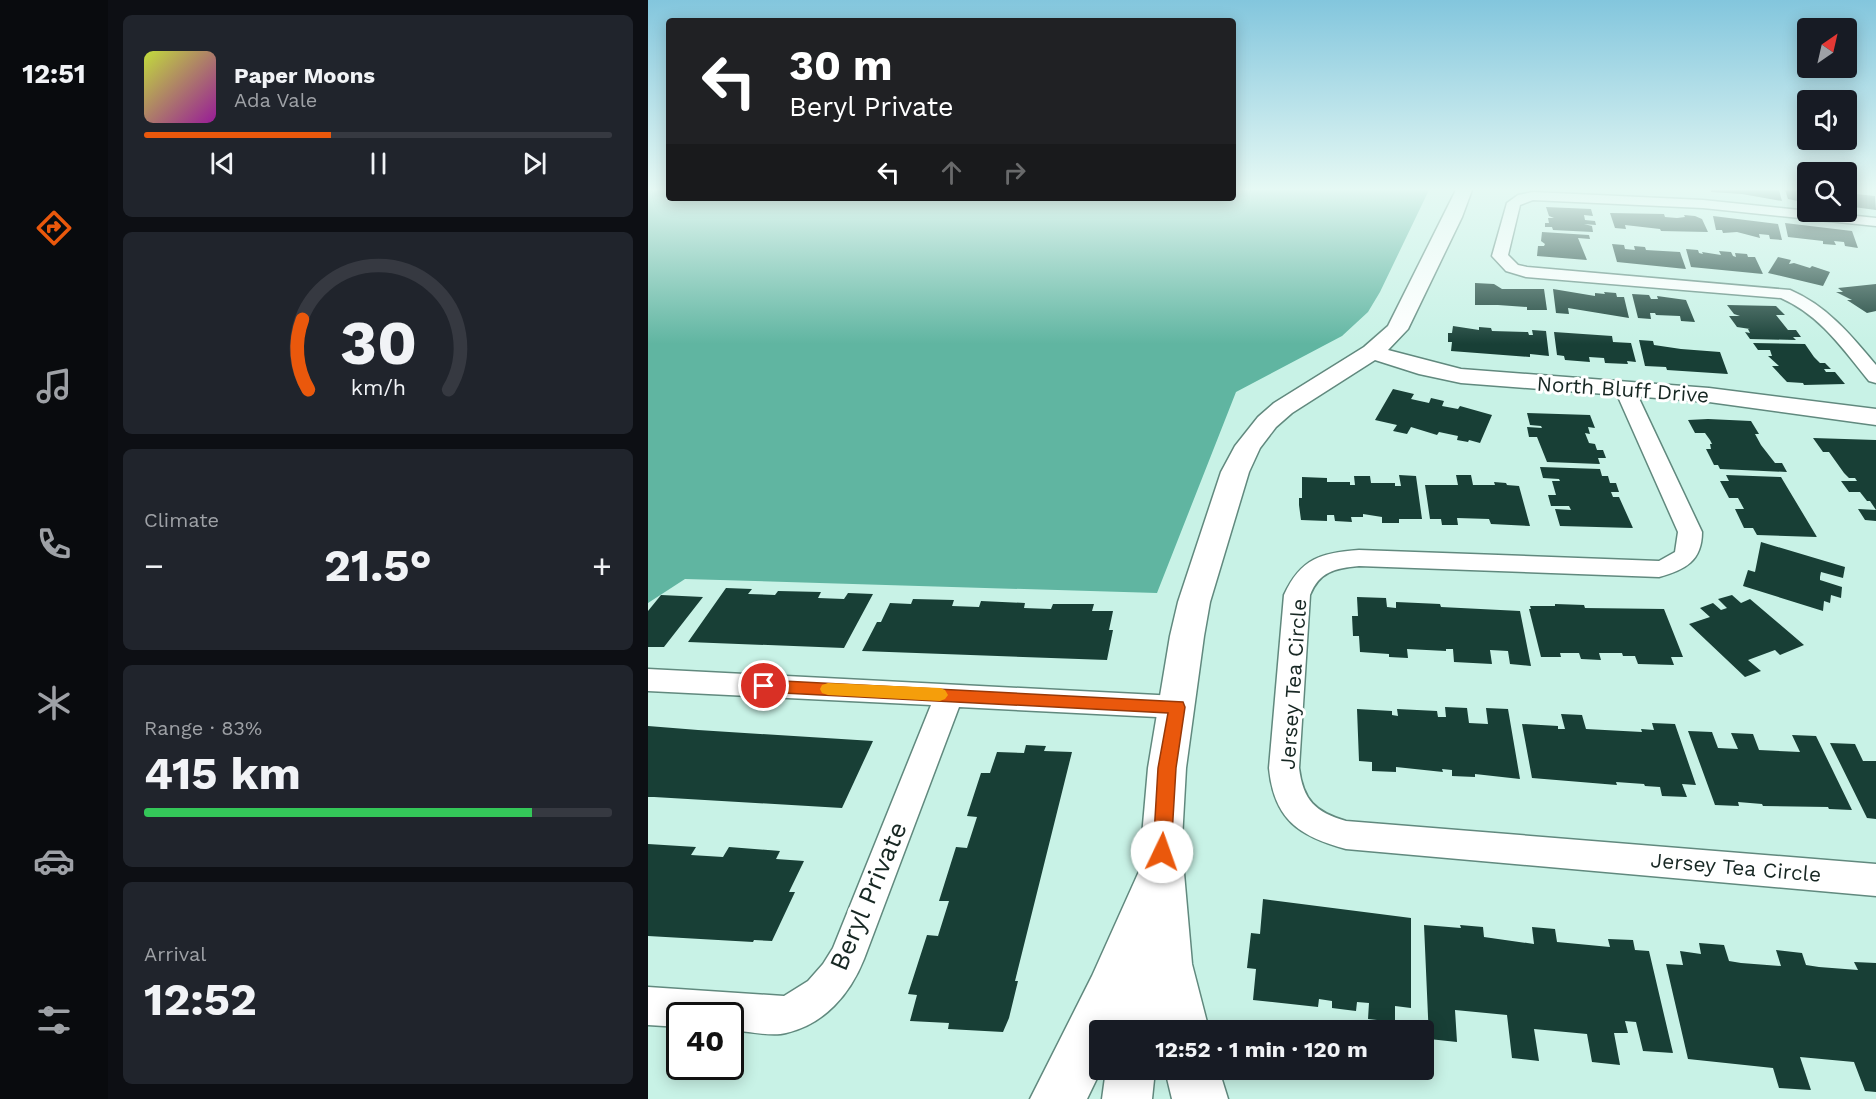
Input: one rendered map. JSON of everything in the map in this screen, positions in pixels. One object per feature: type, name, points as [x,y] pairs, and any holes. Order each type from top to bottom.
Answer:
[{"type":"main road","points":[[1161,873],[1167,964],[1181,1020]]},
{"type":"main road","points":[[1058,1099],[1110,994],[1161,873]]},
{"type":"main road","points":[[1195,1080],[1200,1099]]},
{"type":"street","points":[[1139,1020],[1161,873],[1167,768],[1194,602],[1235,472],[1248,446],[1267,422],[1283,408],[1372,352],[1390,337],[1402,322],[1441,241]]},
{"type":"street","points":[[1504,241],[1500,256],[1512,268],[1526,272],[1784,293],[1798,298],[1820,312],[1876,377]]},
{"type":"street","name":"North Bluff Drive","points":[[1372,352],[1447,374],[1709,395],[1876,417]]},
{"type":"street","name":"Jersey Tea Circle","points":[[1625,390],[1690,532],[1688,551],[1683,559],[1674,565],[1659,568],[1359,558],[1334,559],[1318,565],[1302,578],[1296,595],[1284,768],[1289,796],[1310,821],[1327,830],[1346,835],[1876,880]]},
{"type":"street","points":[[648,680],[1177,707]]},
{"type":"street","name":"Beryl Private","points":[[648,1006],[785,1015],[804,1007],[821,994],[836,977],[856,938],[949,695]]},
{"type":"street","points":[[1127,1099],[1130,1080]]},
{"type":"green space","points":[[648,241],[1404,241],[1368,312],[1342,336],[1236,392],[1157,593],[685,579],[648,603]]},
{"type":"building","points":[[1541,241],[1579,241],[1587,260],[1537,256],[1538,246],[1545,244]]},
{"type":"building","points":[[1823,241],[1834,241],[1836,245],[1823,244]]},
{"type":"building","points":[[1837,241],[1856,241],[1858,248],[1845,246],[1844,242]]},
{"type":"building","points":[[1612,244],[1624,245],[1625,249],[1635,250],[1634,246],[1645,247],[1646,250],[1680,252],[1686,269],[1617,262]]},
{"type":"building","points":[[1686,249],[1698,250],[1703,254],[1702,252],[1721,255],[1719,251],[1731,252],[1736,257],[1735,253],[1747,254],[1748,257],[1755,257],[1763,274],[1691,267]]},
{"type":"building","points":[[1778,257],[1791,260],[1789,264],[1794,263],[1810,268],[1812,266],[1830,272],[1823,286],[1768,273]]},
{"type":"building","points":[[1475,283],[1494,284],[1502,289],[1544,289],[1547,310],[1475,305]]},
{"type":"building","points":[[1876,284],[1876,311],[1867,313],[1847,300],[1852,300],[1836,292],[1843,292],[1838,288]]},
{"type":"building","points":[[1553,289],[1595,296],[1595,293],[1616,293],[1617,297],[1624,297],[1629,318],[1568,308],[1569,314],[1556,313]]},
{"type":"building","points":[[1632,294],[1649,295],[1651,299],[1658,299],[1657,296],[1686,300],[1695,322],[1681,321],[1680,316],[1656,315],[1655,313],[1650,313],[1651,319],[1638,318]]},
{"type":"building","points":[[1727,305],[1776,306],[1785,315],[1776,315],[1788,330],[1796,330],[1801,337],[1793,337],[1796,340],[1750,339],[1745,332],[1750,333],[1748,329],[1750,329],[1737,327],[1729,316],[1740,316],[1734,314]]},
{"type":"building","points":[[1453,326],[1479,330],[1479,327],[1491,328],[1492,331],[1528,332],[1529,335],[1533,335],[1532,330],[1546,331],[1549,356],[1530,354],[1530,357],[1451,351],[1452,342],[1448,342],[1448,333],[1452,333]]},
{"type":"building","points":[[1554,332],[1612,336],[1613,342],[1631,343],[1636,362],[1605,363],[1604,358],[1589,357],[1590,362],[1565,360],[1564,356],[1557,355]]},
{"type":"building","points":[[1639,340],[1653,341],[1654,345],[1681,349],[1720,352],[1728,374],[1667,370],[1666,367],[1645,366]]},
{"type":"building","points":[[1753,343],[1805,344],[1820,363],[1825,363],[1831,369],[1824,369],[1826,372],[1835,372],[1845,384],[1804,385],[1787,382],[1772,366],[1779,366],[1768,356],[1772,356],[1770,350],[1758,350]]},
{"type":"building","points":[[1393,389],[1414,394],[1411,399],[1429,403],[1431,398],[1444,401],[1442,406],[1458,409],[1460,406],[1492,415],[1480,443],[1457,440],[1458,436],[1439,432],[1437,435],[1411,427],[1407,434],[1393,431],[1397,425],[1375,420]]},
{"type":"building","points":[[1527,413],[1590,415],[1595,428],[1588,427],[1590,434],[1585,433],[1589,443],[1595,444],[1597,450],[1603,450],[1606,458],[1598,458],[1600,464],[1547,462],[1537,437],[1529,437],[1527,427],[1542,428],[1530,425]]},
{"type":"building","points":[[1688,420],[1751,421],[1759,434],[1755,434],[1761,445],[1775,463],[1782,463],[1787,472],[1720,469],[1718,465],[1714,465],[1706,449],[1711,449],[1710,440],[1705,433],[1695,433]]},
{"type":"building","points":[[1813,438],[1876,440],[1876,510],[1860,492],[1849,492],[1841,481],[1857,481],[1855,478],[1849,478],[1829,452],[1823,452]]},
{"type":"building","points":[[1540,467],[1600,469],[1602,476],[1608,476],[1610,483],[1616,483],[1619,492],[1611,492],[1613,497],[1619,497],[1633,528],[1560,526],[1555,509],[1571,510],[1569,506],[1551,506],[1548,495],[1556,495],[1552,481],[1560,481],[1543,478]]},
{"type":"building","points":[[1399,475],[1416,476],[1422,519],[1399,519],[1399,523],[1382,523],[1382,517],[1363,514],[1363,517],[1351,517],[1352,522],[1335,521],[1334,515],[1327,515],[1327,521],[1301,520],[1299,498],[1302,498],[1302,477],[1327,478],[1327,482],[1350,482],[1350,485],[1355,485],[1354,476],[1370,476],[1371,483],[1395,483],[1395,486],[1401,486]]},
{"type":"building","points":[[1456,475],[1471,475],[1473,485],[1495,485],[1494,482],[1519,486],[1530,526],[1491,524],[1489,519],[1457,518],[1458,525],[1442,525],[1441,519],[1430,519],[1425,485],[1458,485]]},
{"type":"building","points":[[1726,475],[1781,477],[1817,537],[1757,535],[1753,528],[1744,528],[1735,509],[1744,509],[1738,498],[1729,498],[1720,481],[1729,481]]},
{"type":"building","points":[[1858,509],[1876,510],[1876,521],[1865,520]]},
{"type":"building","points":[[1761,542],[1845,567],[1843,578],[1821,572],[1820,577],[1820,580],[1842,587],[1841,598],[1831,595],[1830,603],[1824,601],[1823,611],[1743,586],[1748,570],[1755,572]]},
{"type":"building","points":[[726,588],[752,589],[748,594],[775,595],[778,591],[821,592],[818,598],[844,599],[848,593],[873,594],[844,648],[688,642]]},
{"type":"building","points":[[661,595],[703,597],[664,647],[648,647],[648,611]]},
{"type":"building","points":[[1732,595],[1741,603],[1750,599],[1804,645],[1780,655],[1775,650],[1748,660],[1761,671],[1745,677],[1689,624],[1710,617],[1700,608],[1713,603],[1721,610],[1727,608],[1718,599]]},
{"type":"building","points":[[1357,597],[1386,598],[1387,607],[1396,608],[1396,602],[1520,611],[1531,666],[1510,664],[1508,651],[1490,650],[1492,664],[1454,662],[1453,649],[1446,649],[1446,651],[1407,649],[1408,658],[1360,652],[1359,636],[1353,636],[1352,616],[1358,616]]},
{"type":"building","points":[[913,599],[954,600],[952,606],[979,607],[981,601],[1025,603],[1024,608],[1051,609],[1053,604],[1094,604],[1092,611],[1113,611],[1109,630],[1113,630],[1107,660],[862,651],[890,603],[911,604]]},
{"type":"building","points":[[1555,604],[1584,605],[1585,608],[1664,609],[1683,657],[1671,657],[1674,665],[1638,664],[1635,656],[1623,656],[1622,653],[1599,653],[1601,660],[1581,659],[1579,653],[1560,653],[1561,657],[1541,657],[1529,609],[1531,609],[1530,606],[1555,606]]},
{"type":"building","points":[[1445,707],[1467,708],[1469,723],[1488,724],[1486,708],[1508,709],[1520,779],[1475,774],[1475,777],[1452,776],[1452,770],[1442,769],[1443,772],[1396,767],[1396,772],[1372,771],[1372,762],[1359,761],[1357,709],[1392,711],[1392,715],[1398,716],[1397,709],[1437,711],[1438,717],[1446,717]]},
{"type":"building","points":[[1561,714],[1582,715],[1586,729],[1642,732],[1641,729],[1654,730],[1652,723],[1675,724],[1696,785],[1682,784],[1687,797],[1662,796],[1660,787],[1644,784],[1616,782],[1617,785],[1532,778],[1522,724],[1558,726],[1558,729],[1565,729]]},
{"type":"building","points":[[648,726],[873,741],[842,808],[648,797]]},
{"type":"building","points":[[1688,731],[1712,732],[1718,748],[1738,749],[1731,733],[1753,734],[1759,750],[1800,752],[1792,735],[1816,736],[1852,810],[1829,809],[1828,807],[1763,806],[1762,804],[1738,802],[1739,806],[1715,805]]},
{"type":"building","points":[[1830,743],[1855,744],[1863,761],[1876,761],[1876,819],[1867,818]]},
{"type":"building","points":[[1026,745],[1046,746],[1044,751],[1072,752],[1015,981],[1018,981],[1009,1018],[1003,1032],[948,1029],[949,1023],[910,1021],[917,995],[908,994],[927,935],[938,936],[949,901],[939,901],[956,847],[967,848],[977,817],[967,816],[981,773],[990,773],[997,752],[1024,753]]},
{"type":"building","points":[[648,844],[696,847],[691,855],[723,857],[729,847],[780,851],[776,859],[804,861],[789,892],[795,892],[772,941],[648,936]]},
{"type":"building","points":[[1263,899],[1411,918],[1411,1008],[1395,1006],[1395,1020],[1377,1020],[1368,1019],[1369,1003],[1357,1002],[1356,1011],[1332,1008],[1332,1001],[1319,999],[1318,1007],[1253,1000],[1256,969],[1247,968],[1251,933],[1260,934]]},
{"type":"building","points":[[1424,925],[1483,927],[1484,937],[1534,944],[1532,927],[1555,929],[1557,942],[1610,947],[1608,939],[1633,940],[1635,950],[1649,951],[1673,1053],[1643,1051],[1636,1022],[1625,1021],[1628,1033],[1614,1033],[1620,1065],[1592,1062],[1587,1034],[1534,1029],[1539,1061],[1512,1058],[1507,1015],[1455,1010],[1457,1042],[1434,1040],[1434,1020],[1428,1020]]},
{"type":"building","points":[[1699,943],[1724,945],[1729,961],[1741,963],[1781,966],[1776,950],[1802,953],[1806,965],[1819,967],[1858,970],[1854,962],[1876,963],[1876,1092],[1865,1091],[1854,1062],[1800,1057],[1811,1090],[1779,1088],[1773,1068],[1688,1059],[1666,964],[1683,965],[1680,951],[1701,954]]},
{"type":"slow traffic","points":[[828,689],[940,695]]},
{"type":"route","points":[[764,686],[1177,707],[1167,768],[1162,852]]}]
